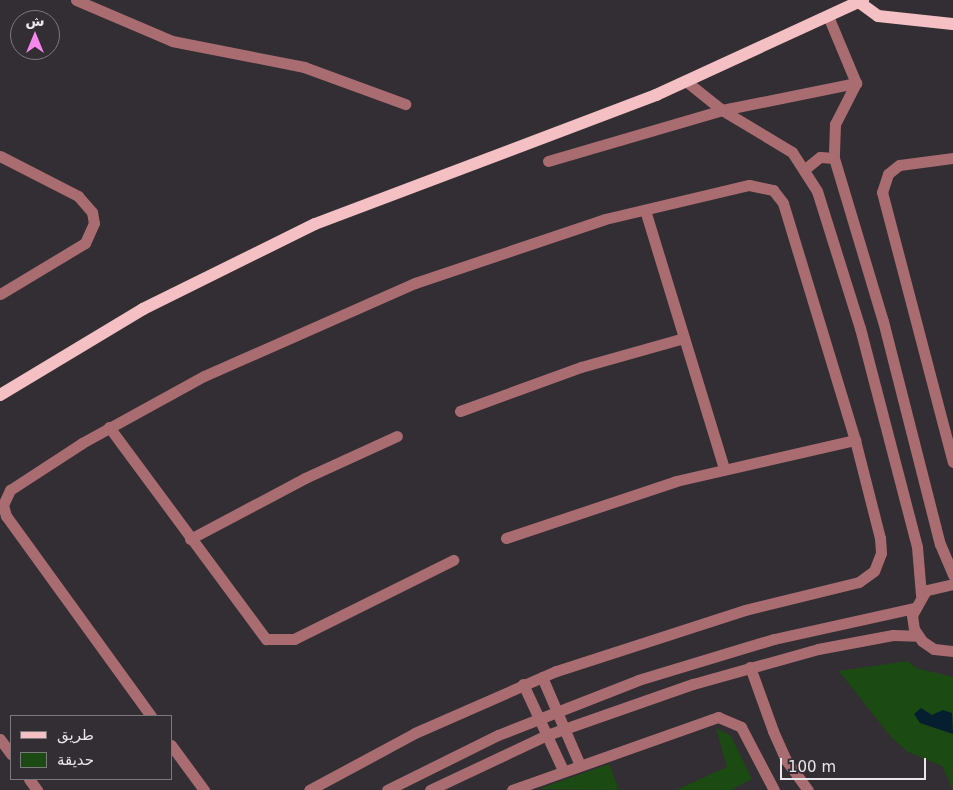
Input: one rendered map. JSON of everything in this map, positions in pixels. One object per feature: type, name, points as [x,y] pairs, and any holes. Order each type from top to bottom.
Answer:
[{"type":"main road","points":[[0,395],[143,309],[315,224],[687,82],[859,1],[878,16],[953,24]]},
{"type":"street","points":[[76,0],[172,41],[304,67],[404,104]]},
{"type":"street","points":[[828,16],[856,83]]},
{"type":"street","points":[[687,82],[722,110],[783,144],[805,169],[828,219],[860,328],[917,547],[920,595],[914,608],[917,636]]},
{"type":"street","points":[[548,161],[722,110],[856,83]]},
{"type":"street","points":[[856,83],[834,124],[834,158],[883,322],[940,544],[953,575]]},
{"type":"street","points":[[0,156],[78,196],[87,203],[94,224],[85,243],[0,294]]},
{"type":"street","points":[[805,169],[820,157],[834,158]]},
{"type":"street","points":[[953,158],[905,162],[888,174],[882,192],[953,462]]},
{"type":"street","points":[[150,715],[3,509],[10,490],[109,427],[235,360],[371,300],[527,243],[645,210],[749,185],[762,185],[777,194],[783,203],[855,440],[881,547],[880,560],[870,576],[854,583],[665,633],[523,684],[406,737],[309,790]]},
{"type":"street","points":[[645,210],[724,468]]},
{"type":"street","points":[[460,411],[581,368],[684,338]]},
{"type":"street","points":[[109,427],[261,636],[278,642],[294,640],[453,560]]},
{"type":"street","points":[[190,539],[305,478],[397,436]]},
{"type":"street","points":[[506,538],[638,492],[724,468],[855,440]]},
{"type":"street","points":[[920,595],[932,586],[953,584]]},
{"type":"street","points":[[387,790],[556,711],[734,650],[914,608]]},
{"type":"street","points":[[430,790],[547,735],[750,667],[851,642],[893,635],[917,636],[934,649],[953,651]]},
{"type":"street","points":[[750,667],[773,732],[786,760],[808,790]]},
{"type":"street","points":[[542,677],[579,764]]},
{"type":"street","points":[[523,684],[562,770]]},
{"type":"street","points":[[512,790],[562,770],[712,718],[725,718],[744,732],[774,790]]},
{"type":"street","points":[[0,739],[10,753]]},
{"type":"street","points":[[172,746],[204,790]]},
{"type":"green space","points":[[908,661],[916,668],[953,677],[953,790],[942,766],[908,752],[890,736],[839,671]]},
{"type":"green space","points":[[716,728],[731,736],[752,779],[731,790],[676,790],[727,767]]},
{"type":"green space","points":[[609,764],[619,790],[539,789]]},
{"type":"water","points":[[921,708],[932,715],[943,710],[952,713],[953,734],[920,723],[914,714]]}]
